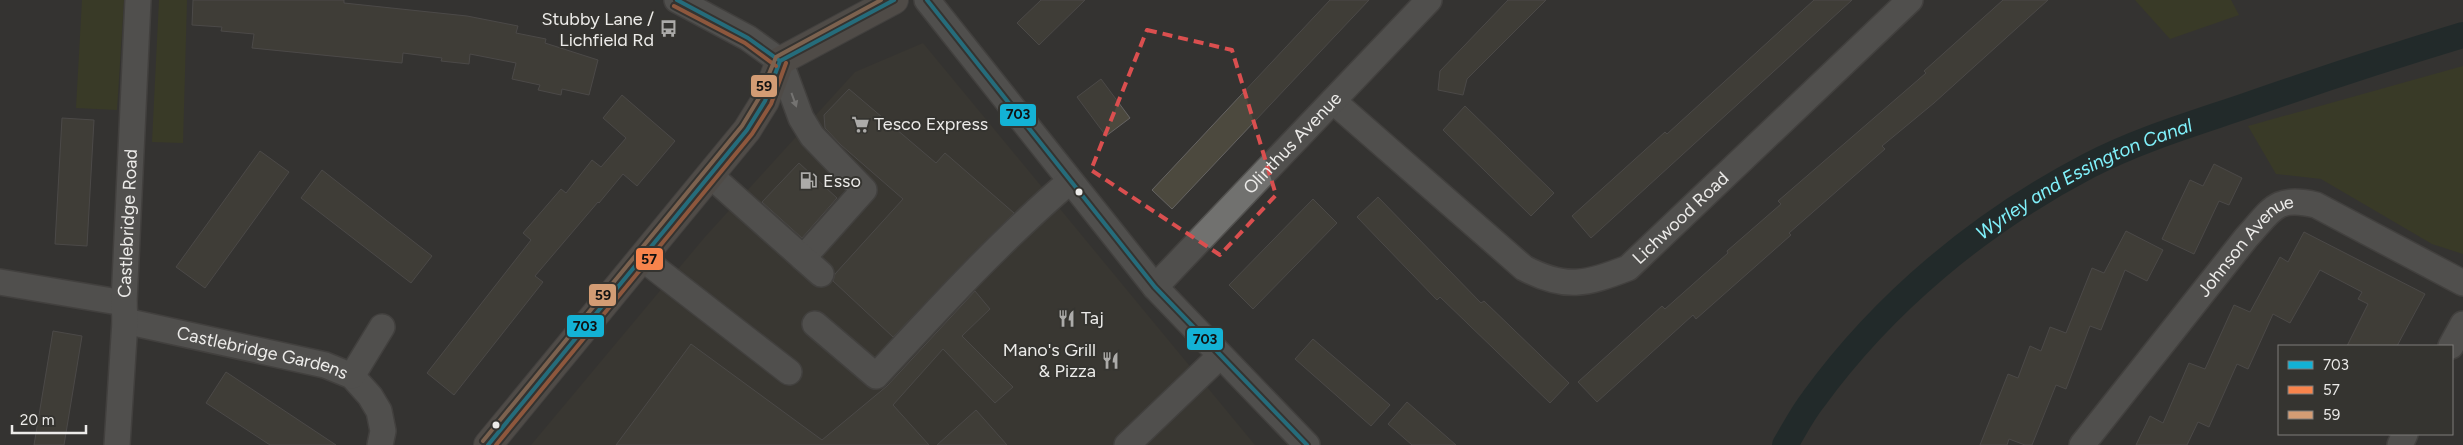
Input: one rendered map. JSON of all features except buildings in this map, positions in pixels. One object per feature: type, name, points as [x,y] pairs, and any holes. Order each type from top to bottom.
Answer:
[{"type":"main road","points":[[488,445],[752,123],[764,101],[780,61],[894,0]]},
{"type":"street","name":"Castlebridge Road","points":[[117,445],[125,312],[138,0]]},
{"type":"street","points":[[927,0],[1155,287],[1308,445]]},
{"type":"street","name":"Olinthus Avenue","points":[[1155,287],[1429,0]]},
{"type":"street","name":"Lichwood Road","points":[[1333,101],[1524,268],[1547,280],[1571,283],[1598,280],[1628,268],[1910,0]]},
{"type":"street","points":[[691,3],[748,38],[780,61],[801,118],[812,136],[864,190],[812,266],[710,175]]},
{"type":"street","points":[[815,324],[876,376],[978,265],[1024,220],[1070,181]]},
{"type":"street","name":"Johnson Avenue","points":[[2082,445],[2246,238],[2275,206],[2295,200],[2316,205],[2463,283]]},
{"type":"street","points":[[642,258],[789,372]]},
{"type":"street","name":"Castlebridge Gardens","points":[[0,282],[125,312],[325,365],[352,376],[370,396],[379,411],[383,431],[380,445]]},
{"type":"street","points":[[2452,345],[2463,324]]},
{"type":"street","points":[[352,376],[382,327]]},
{"type":"street","points":[[1127,445],[1220,356]]},
{"type":"highlighted area","points":[[1147,30],[1232,50],[1276,195],[1220,255],[1091,170]]},
{"type":"shaded area","points":[[923,43],[1255,445],[531,445],[704,238],[855,72]]},
{"type":"green space","points":[[82,0],[124,0],[117,110],[76,108]]},
{"type":"green space","points":[[159,0],[187,0],[183,143],[152,142]]},
{"type":"green space","points":[[2135,0],[2231,0],[2239,15],[2170,39]]},
{"type":"green space","points":[[2463,66],[2463,254],[2432,244],[2321,179],[2276,174],[2248,126]]},
{"type":"waterway","name":"Wyrley and Essington Canal","points":[[1785,445],[1809,405],[1841,364],[1903,298],[1937,267],[1973,239],[2010,212],[2048,188],[2126,148],[2165,133],[2326,78],[2463,35]]},
{"type":"transit line","name":"703","points":[[677,0],[748,38],[780,61]]},
{"type":"transit line","name":"59","points":[[483,441],[742,126],[759,98],[776,57],[881,0]]},
{"type":"transit line","name":"703","points":[[488,445],[747,130],[765,101],[780,61],[894,0]]},
{"type":"transit line","name":"703","points":[[927,0],[1155,287],[1307,445]]},
{"type":"transit line","name":"57","points":[[674,6],[745,43],[776,66]]},
{"type":"transit line","name":"57","points":[[496,445],[752,134],[771,104],[786,63]]},
{"type":"place","name":"Stubby Lane / Lichfield Rd","points":[[668,29]]},
{"type":"place","name":"Tesco Express","points":[[860,124]]},
{"type":"place","name":"Esso","points":[[809,181]]},
{"type":"place","name":"Taj","points":[[1067,318]]},
{"type":"place","name":"Mano's Grill & Pizza","points":[[1110,360]]}]
